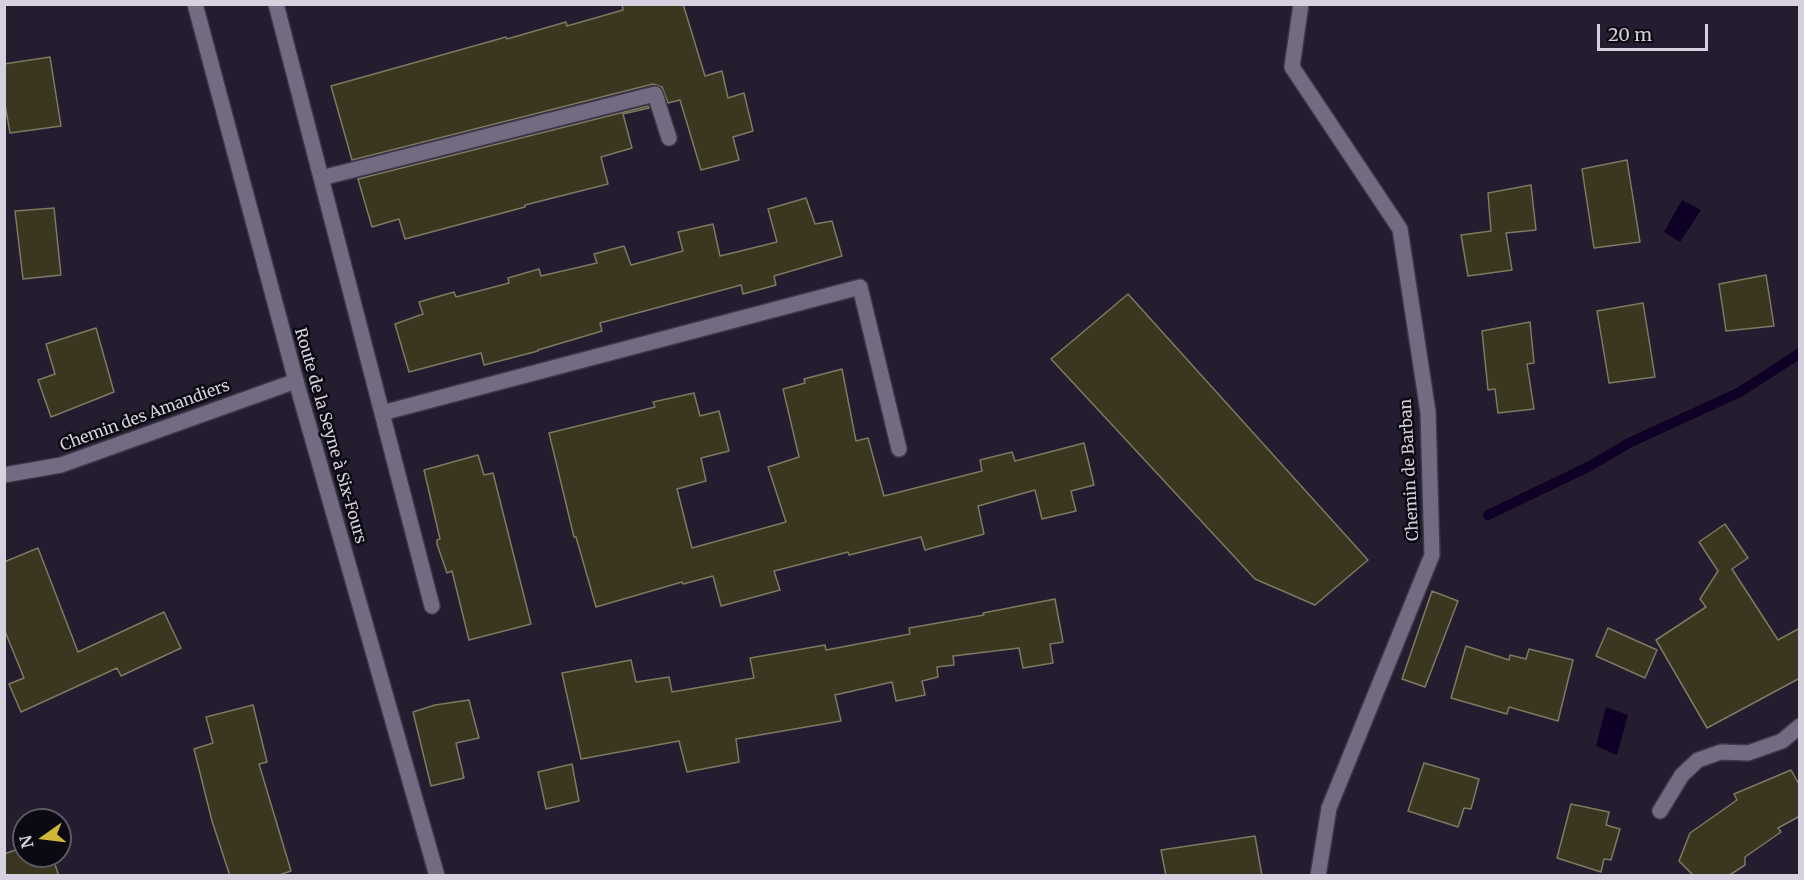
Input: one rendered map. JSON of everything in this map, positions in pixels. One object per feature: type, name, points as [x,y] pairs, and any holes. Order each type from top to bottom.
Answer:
[{"type":"street","name":"Route de la Seyne à Six-Fours","points":[[195,4],[296,381],[437,876]]},
{"type":"street","points":[[276,4],[432,606]]},
{"type":"street","name":"Chemin de Barban","points":[[1301,4],[1292,67],[1400,229],[1428,412],[1432,555],[1329,808],[1318,876]]},
{"type":"street","points":[[321,178],[655,94],[669,138]]},
{"type":"street","points":[[382,413],[860,287],[899,449]]},
{"type":"street","name":"Chemin des Amandiers","points":[[4,475],[62,465],[296,381]]},
{"type":"street","points":[[1660,811],[1682,775],[1698,760],[1722,752],[1748,753],[1782,741],[1800,726]]},
{"type":"shaded area","points":[[1682,200],[1701,210],[1680,242],[1664,232]]},
{"type":"shaded area","points":[[1606,707],[1628,715],[1617,755],[1596,746]]},
{"type":"building","points":[[622,4],[683,4],[705,76],[722,71],[728,98],[744,93],[753,131],[733,137],[739,160],[701,170],[680,100],[668,103],[662,87],[653,84],[352,160],[331,86],[506,37],[507,39],[566,22],[567,26],[623,10]]},
{"type":"building","points":[[50,57],[61,126],[10,133],[4,99],[4,64]]},
{"type":"building","points":[[648,106],[649,108],[623,114],[632,148],[601,157],[608,184],[405,239],[399,219],[372,227],[358,179]]},
{"type":"building","points":[[1627,160],[1640,242],[1594,248],[1582,169]]},
{"type":"building","points":[[1531,185],[1536,230],[1506,233],[1512,270],[1468,276],[1461,235],[1491,231],[1488,193]]},
{"type":"building","points":[[806,198],[815,224],[832,221],[842,256],[774,276],[776,285],[743,294],[741,285],[600,323],[602,331],[538,351],[484,365],[481,353],[409,372],[395,324],[423,314],[419,302],[454,292],[456,297],[509,283],[508,278],[539,269],[541,276],[597,263],[594,254],[624,246],[631,265],[683,251],[678,232],[713,224],[720,256],[777,242],[768,209]]},
{"type":"building","points":[[54,208],[61,275],[23,279],[15,211]]},
{"type":"building","points":[[1766,275],[1774,326],[1726,331],[1719,284]]},
{"type":"building","points":[[1128,294],[1368,560],[1315,605],[1255,579],[1051,359]]},
{"type":"building","points":[[1643,303],[1655,377],[1609,383],[1597,311]]},
{"type":"building","points":[[1530,322],[1534,363],[1527,364],[1534,409],[1498,413],[1495,389],[1488,390],[1482,331]]},
{"type":"building","points":[[96,328],[114,392],[51,417],[38,380],[55,374],[46,344]]},
{"type":"building","points":[[842,369],[856,441],[868,438],[884,496],[982,471],[980,460],[1012,452],[1015,461],[1084,443],[1094,485],[1071,491],[1076,511],[1042,519],[1035,490],[978,506],[984,534],[925,550],[921,537],[849,555],[848,552],[774,571],[780,590],[721,606],[713,576],[683,584],[682,582],[596,607],[576,537],[574,537],[549,433],[655,407],[653,402],[694,393],[700,416],[719,411],[729,451],[701,458],[706,481],[677,489],[692,548],[786,522],[768,467],[799,457],[783,389],[805,383],[804,379]]},
{"type":"building","points":[[478,455],[484,475],[493,473],[531,624],[469,640],[452,571],[447,573],[437,544],[437,540],[440,539],[424,470]]},
{"type":"building","points":[[1725,524],[1748,558],[1732,569],[1778,640],[1800,628],[1800,678],[1707,728],[1656,640],[1706,607],[1700,599],[1718,571],[1699,542]]},
{"type":"building","points":[[38,548],[78,652],[164,612],[181,648],[121,676],[117,668],[21,712],[9,684],[24,678],[4,629],[4,562]]},
{"type":"building","points":[[1432,591],[1458,601],[1425,687],[1402,679]]},
{"type":"building","points":[[1055,599],[1063,642],[1050,644],[1053,663],[1023,668],[1019,648],[953,656],[954,665],[937,667],[938,677],[922,681],[925,695],[896,701],[892,682],[835,695],[841,721],[736,739],[739,762],[687,772],[679,741],[581,759],[562,673],[631,660],[636,682],[669,677],[672,692],[754,678],[750,658],[825,645],[826,650],[910,634],[909,628],[984,615],[983,613]]},
{"type":"building","points":[[1608,628],[1657,650],[1645,678],[1596,656]]},
{"type":"building","points":[[1466,646],[1509,660],[1510,655],[1526,659],[1529,649],[1573,660],[1558,721],[1509,707],[1507,714],[1451,698]]},
{"type":"building","points":[[469,700],[479,738],[456,743],[464,778],[431,786],[413,712],[435,705]]},
{"type":"building","points":[[253,705],[267,762],[259,764],[291,871],[276,876],[230,876],[212,821],[194,749],[213,743],[206,717]]},
{"type":"building","points":[[1424,763],[1479,779],[1471,809],[1464,808],[1458,827],[1408,811]]},
{"type":"building","points":[[572,764],[579,801],[546,809],[538,772]]},
{"type":"building","points":[[1791,770],[1800,786],[1800,816],[1778,828],[1781,832],[1745,857],[1745,865],[1728,876],[1694,876],[1679,861],[1690,833],[1737,800],[1734,794]]},
{"type":"building","points":[[1571,804],[1609,812],[1606,825],[1620,829],[1611,860],[1604,859],[1601,872],[1557,858]]},
{"type":"building","points":[[1255,836],[1262,876],[1166,876],[1161,850]]},
{"type":"building","points":[[12,851],[12,868],[56,868],[59,876],[4,876],[4,854]]},
{"type":"waterway","points":[[1488,515],[1590,466],[1629,443],[1740,392],[1800,353]]}]
